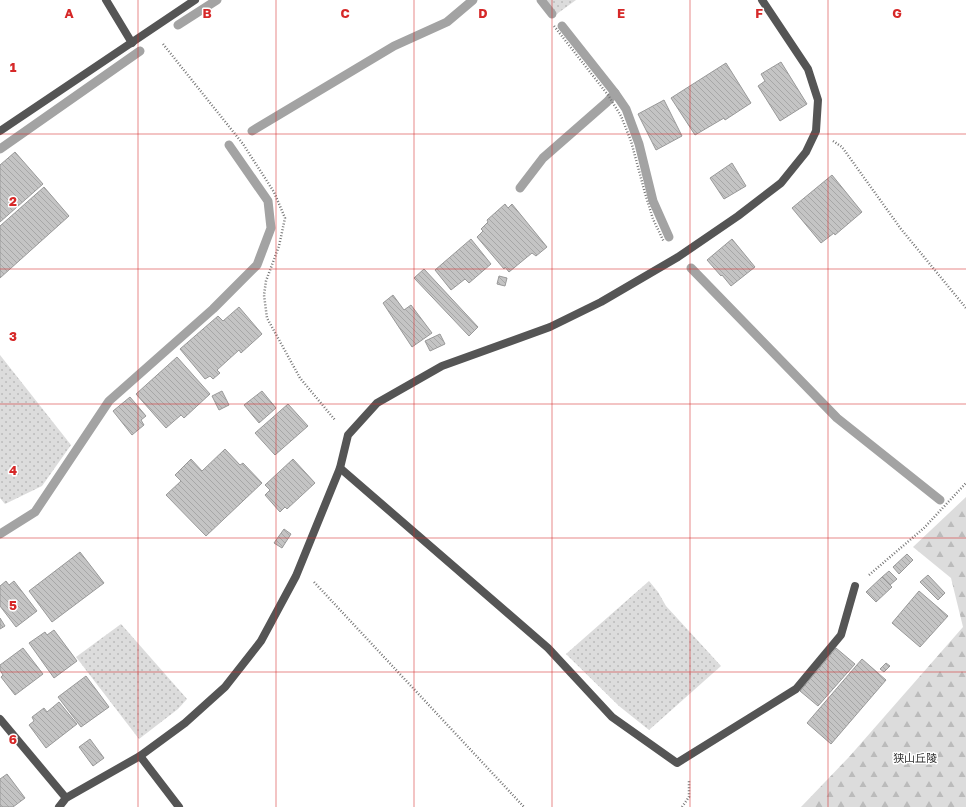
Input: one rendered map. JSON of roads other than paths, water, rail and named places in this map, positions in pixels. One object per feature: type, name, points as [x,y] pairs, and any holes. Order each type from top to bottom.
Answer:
[{"type":"street","points":[[106,0],[132,43]]},
{"type":"street","points":[[0,131],[196,0]]},
{"type":"street","points":[[59,807],[66,798],[140,756],[185,723],[225,687],[261,641],[296,576],[340,468],[348,435],[377,403],[442,366],[550,327],[601,302],[678,258],[738,216],[781,183],[806,152],[816,130],[818,100],[808,69],[762,0]]},
{"type":"street","points":[[340,468],[548,648],[612,717],[677,763],[796,688],[841,635],[855,586]]},
{"type":"street","points":[[0,719],[66,798]]},
{"type":"street","points":[[140,756],[179,807]]},
{"type":"waterway","points":[[178,25],[217,0]]},
{"type":"waterway","points":[[252,131],[394,46],[447,22],[473,0]]},
{"type":"waterway","points":[[541,0],[552,14]]},
{"type":"waterway","points":[[562,26],[626,109],[639,144],[653,201],[669,237]]},
{"type":"waterway","points":[[0,149],[140,51]]},
{"type":"waterway","points":[[520,188],[543,158],[607,102],[615,93]]},
{"type":"waterway","points":[[0,534],[35,512],[109,401],[213,309],[257,265],[271,228],[268,201],[229,145]]},
{"type":"waterway","points":[[691,268],[837,418],[940,500]]},
{"type":"park label","name":"狭山丘陵","points":[[915,757]]}]
